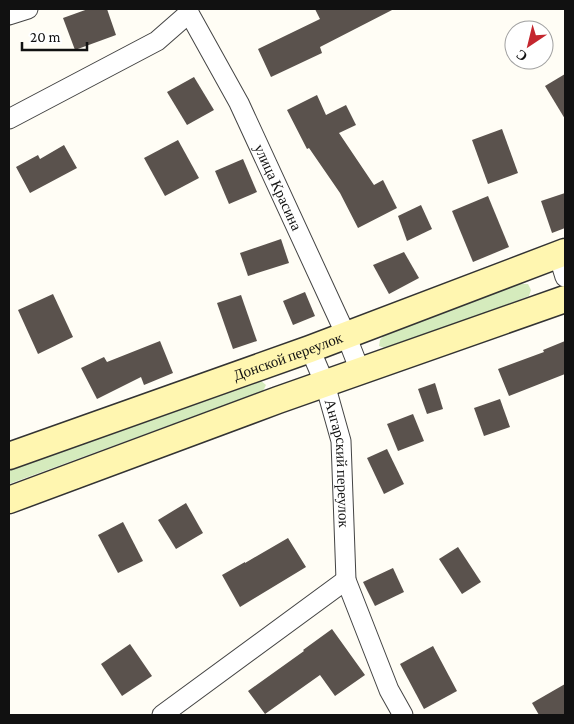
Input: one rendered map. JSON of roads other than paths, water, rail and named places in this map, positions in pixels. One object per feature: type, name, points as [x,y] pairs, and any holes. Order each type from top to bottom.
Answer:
[{"type":"main road","name":"Донской переулок","points":[[9,456],[346,335],[563,261]]},
{"type":"main road","points":[[9,500],[278,400],[565,299]]},
{"type":"street","points":[[9,15],[28,9]]},
{"type":"street","points":[[9,120],[157,41],[189,11]]},
{"type":"street","name":"улица Красина","points":[[189,11],[239,103],[346,335],[360,371]]},
{"type":"street","name":"Ангарский переулок","points":[[310,349],[325,384],[341,441],[346,580],[389,690],[403,715]]},
{"type":"street","points":[[162,715],[346,580]]}]
